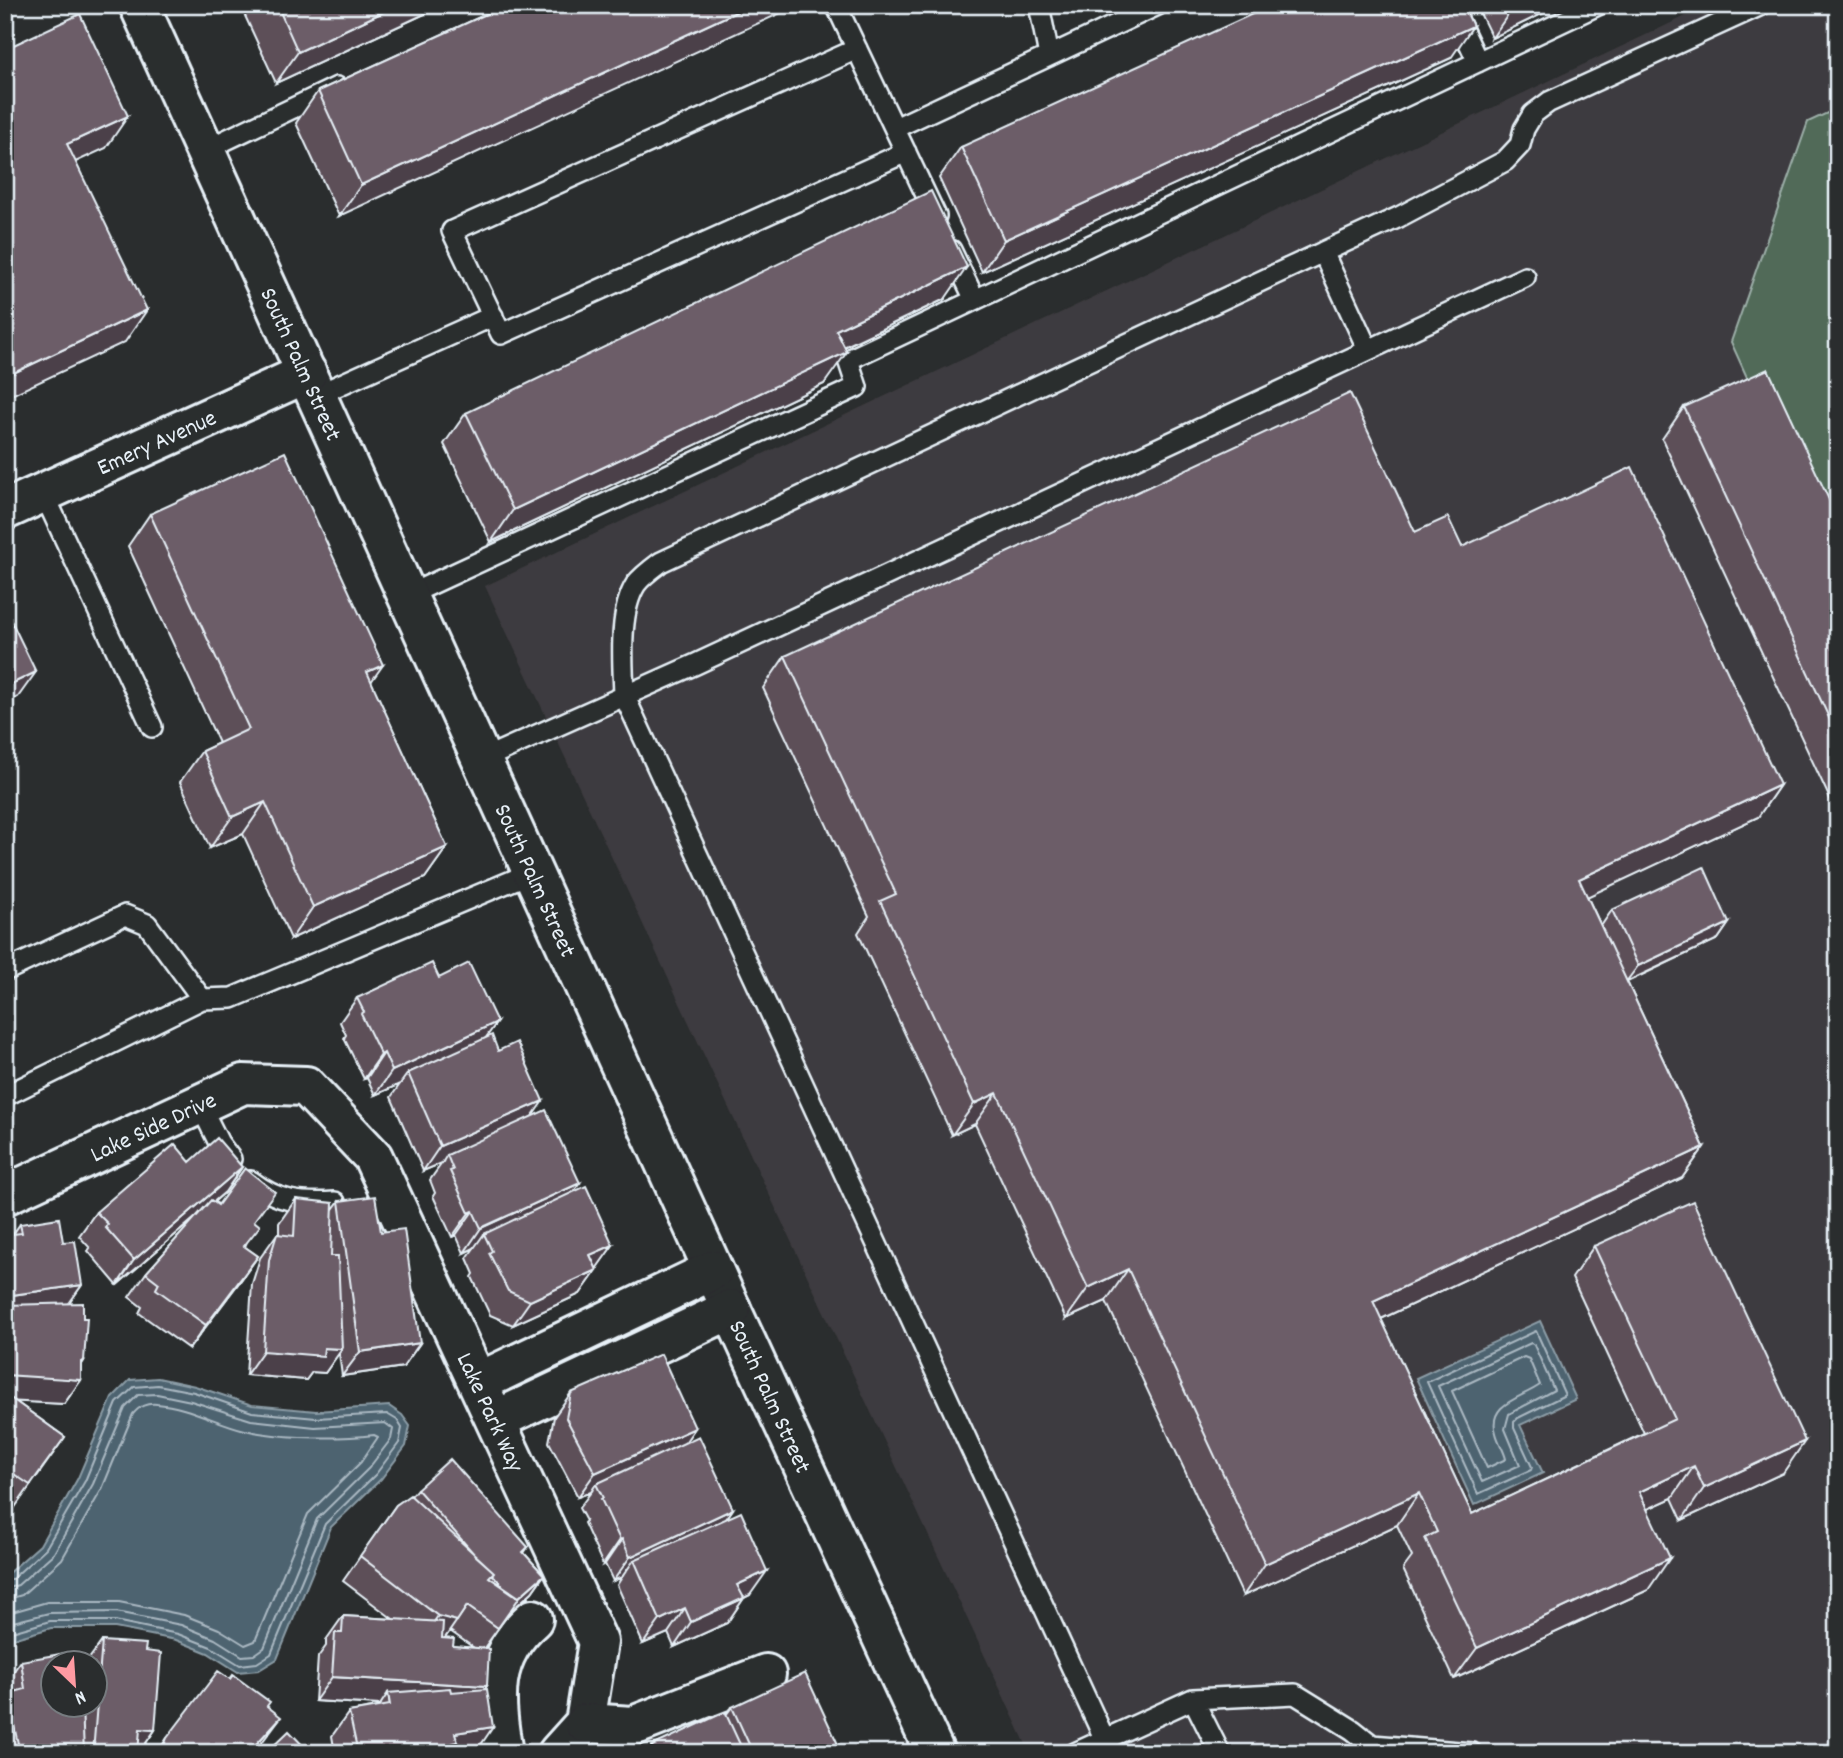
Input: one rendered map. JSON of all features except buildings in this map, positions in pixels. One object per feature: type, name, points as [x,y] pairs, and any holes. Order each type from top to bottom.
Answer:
[{"type":"street","name":"South Palm Street","points":[[139,5],[935,1753]]},
{"type":"street","name":"Emery Avenue","points":[[5,510],[43,492],[312,384]]},
{"type":"street","name":"Lake Side Drive","points":[[5,1195],[243,1084],[306,1086]]},
{"type":"street","name":"Lake Park Way","points":[[306,1086],[373,1157],[598,1642],[585,1724]]},
{"type":"street","points":[[479,1382],[713,1270]]},
{"type":"street","points":[[496,1420],[731,1309]]},
{"type":"street","points":[[503,1753],[496,1708],[500,1663],[519,1631],[533,1619]]},
{"type":"street","points":[[558,1753],[585,1724],[633,1726],[766,1674]]},
{"type":"lane","points":[[836,5],[975,300]]},
{"type":"lane","points":[[1039,5],[1049,56]]},
{"type":"lane","points":[[895,128],[1158,5]]},
{"type":"lane","points":[[1451,5],[1478,62]]},
{"type":"lane","points":[[408,595],[857,387],[848,359],[1598,5]]},
{"type":"lane","points":[[1108,1746],[624,695],[623,649],[627,605],[637,583],[661,562],[1399,217],[1505,161],[1520,145],[1524,129],[1533,114],[1549,102],[1761,5]]},
{"type":"lane","points":[[857,49],[452,231],[501,334],[906,152]]},
{"type":"lane","points":[[205,150],[351,80]]},
{"type":"lane","points":[[1323,252],[1368,351]]},
{"type":"lane","points":[[483,759],[696,664],[1525,277]]},
{"type":"lane","points":[[312,384],[493,316]]},
{"type":"lane","points":[[43,492],[152,727]]},
{"type":"lane","points":[[5,1096],[202,999],[232,998],[533,872]]},
{"type":"lane","points":[[5,971],[125,915],[147,925],[202,999]]},
{"type":"lane","points":[[200,1105],[219,1143],[243,1174],[267,1193],[302,1204],[335,1202]]},
{"type":"lane","points":[[1075,1753],[1108,1746],[1193,1699],[1295,1694],[1353,1730],[1372,1749],[1472,1753]]},
{"type":"lane","points":[[1193,1699],[1220,1753]]},
{"type":"shaded area","points":[[1709,5],[1838,5],[1838,1753],[1030,1753],[485,586]]},
{"type":"green space","points":[[1838,108],[1838,579],[1731,342],[1808,122]]},
{"type":"water","points":[[1540,1321],[1576,1399],[1520,1425],[1543,1473],[1474,1505],[1416,1378]]},
{"type":"water","points":[[158,1378],[195,1386],[252,1405],[316,1411],[389,1406],[402,1415],[410,1426],[406,1446],[381,1479],[331,1527],[277,1659],[259,1670],[238,1672],[208,1653],[176,1640],[115,1628],[51,1628],[5,1641],[5,1576],[40,1545],[78,1478],[112,1398],[130,1380]]}]
